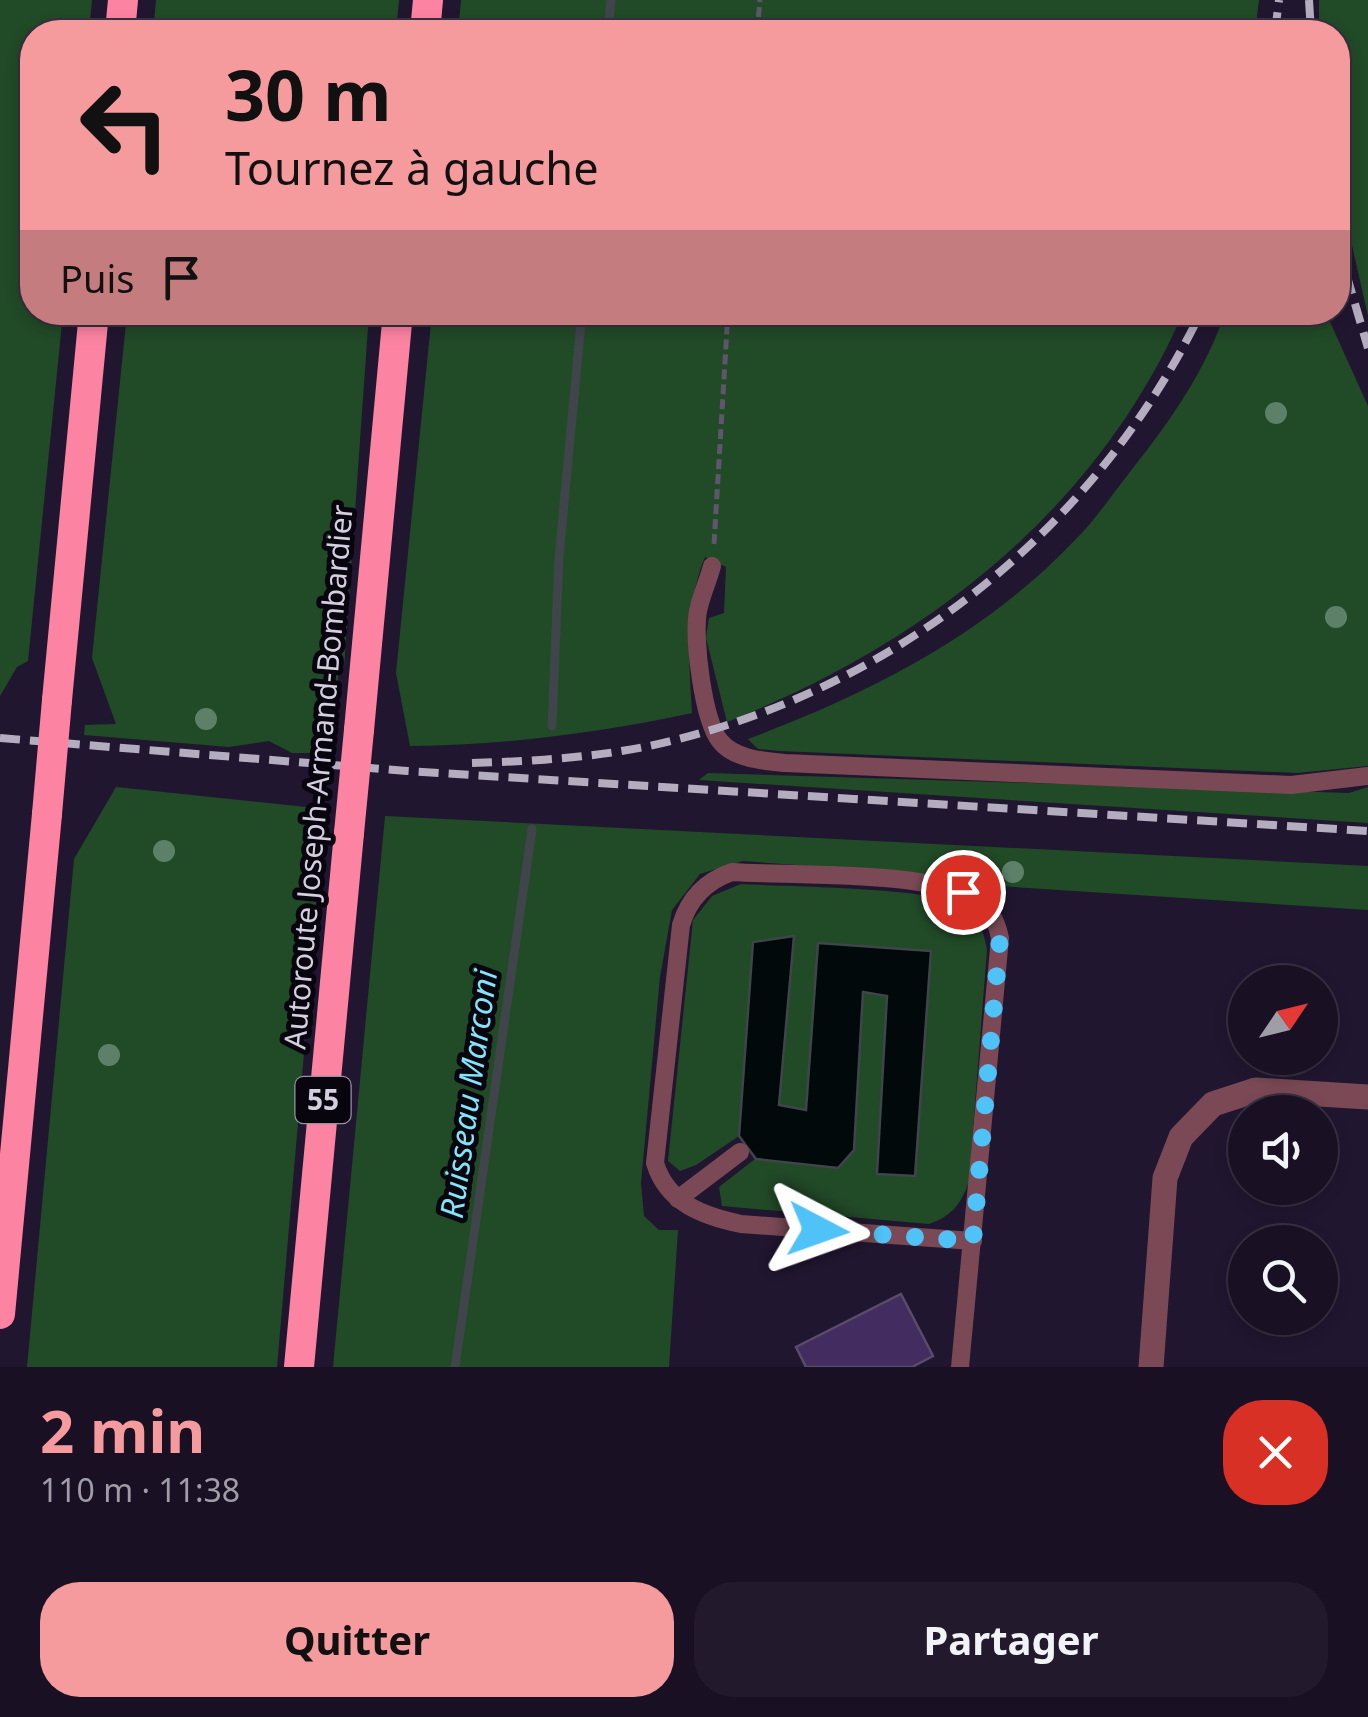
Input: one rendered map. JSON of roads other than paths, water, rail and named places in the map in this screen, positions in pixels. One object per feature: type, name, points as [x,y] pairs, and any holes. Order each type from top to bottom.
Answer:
[{"type":"highway","points":[[0,1314],[93,325]]},
{"type":"highway","name":"Autoroute Joseph-Armand-Bombardier","points":[[298,1367],[397,325]]},
{"type":"street","points":[[1151,1367],[1165,1178],[1181,1136],[1213,1104],[1256,1090],[1368,1097]]},
{"type":"lane","points":[[712,566],[698,610],[700,658],[714,730],[722,745],[738,754],[772,762],[1238,783],[1315,784],[1368,776]]},
{"type":"lane","points":[[960,1367],[973,1241],[1000,938],[996,921],[981,902],[940,884],[732,872],[717,877],[693,899],[681,924],[656,1163],[660,1177],[678,1198],[712,1218],[741,1224],[973,1241]]},
{"type":"lane","points":[[678,1198],[740,1152]]},
{"type":"waterway","name":"Ruisseau Marconi","points":[[609,20],[611,0]]},
{"type":"waterway","name":"Ruisseau Marconi","points":[[552,726],[559,557],[581,325]]},
{"type":"waterway","name":"Ruisseau Marconi","points":[[455,1367],[532,829]]},
{"type":"railway","points":[[1276,20],[1279,0]]},
{"type":"railway","points":[[1309,0],[1310,20]]},
{"type":"railway","points":[[1350,287],[1368,348]]},
{"type":"railway","points":[[472,763],[574,757],[675,740],[759,714],[839,679],[915,635],[985,584],[1050,526],[1108,460],[1158,389],[1194,325]]},
{"type":"railway","points":[[0,738],[407,771],[1368,831]]}]
